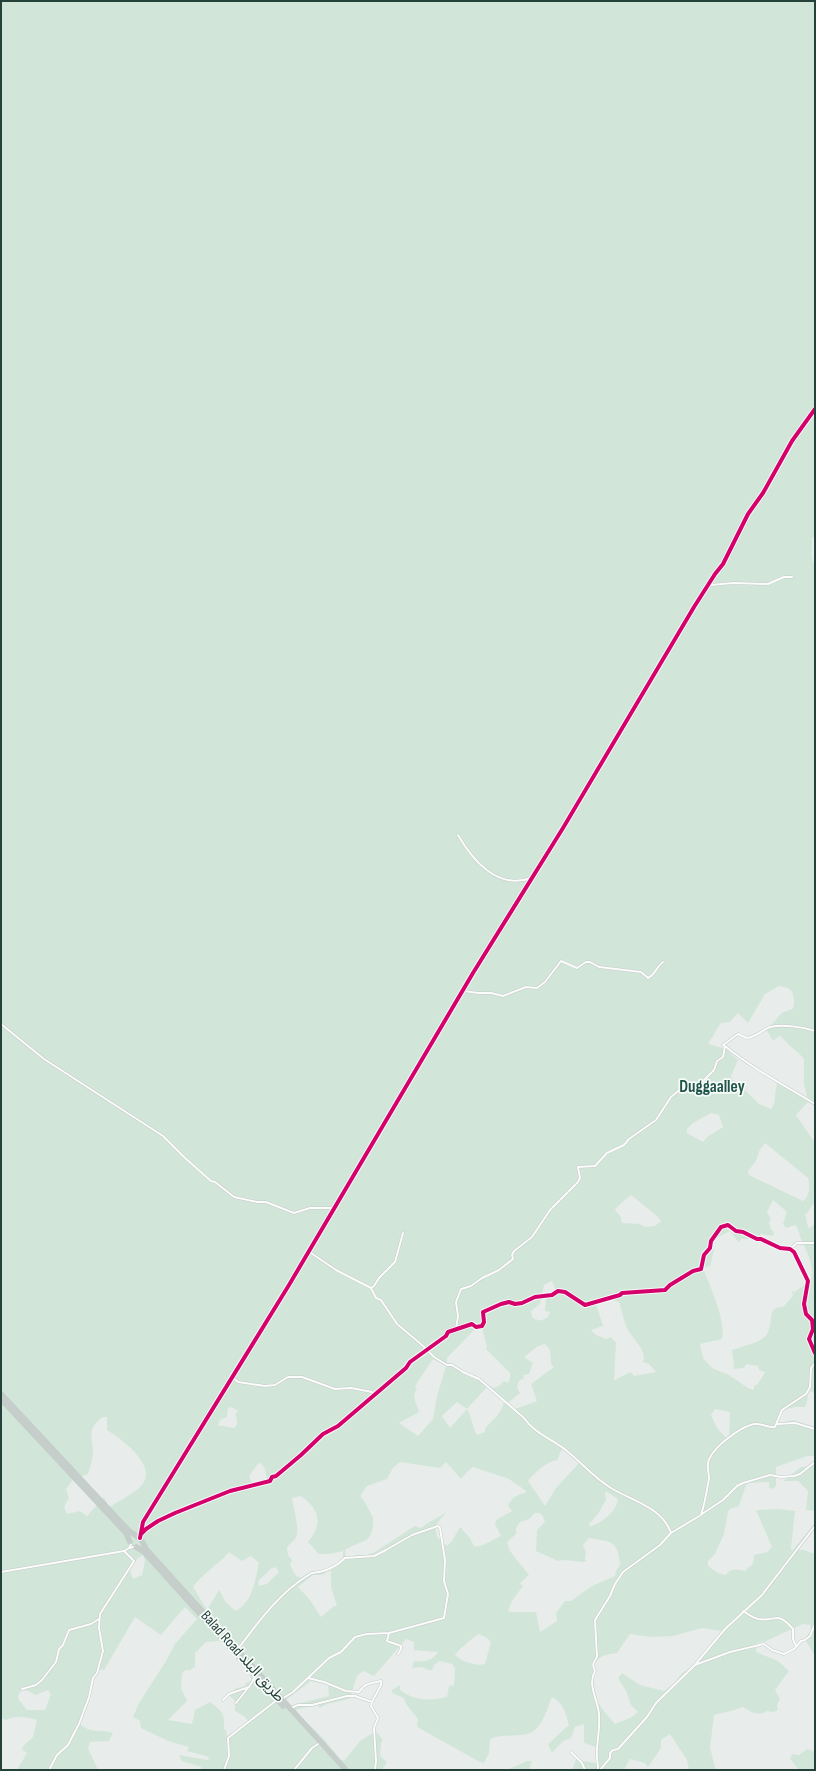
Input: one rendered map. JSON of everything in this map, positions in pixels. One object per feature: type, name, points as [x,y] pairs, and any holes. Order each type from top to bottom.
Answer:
[{"type":"highway","name":"Balad Road طريق البلد","points":[[1,1394],[129,1531],[140,1537],[146,1549],[342,1770]]},
{"type":"highway","name":"Balad Road طريق البلد","points":[[1,1398],[126,1533],[132,1546],[143,1551],[256,1676],[290,1709],[346,1770]]},
{"type":"highway","points":[[132,1537],[140,1537],[141,1544],[132,1546],[132,1537]]},
{"type":"street","points":[[140,1537],[143,1522],[334,1208],[694,607],[723,564],[748,514],[792,441],[815,409]]},
{"type":"street","points":[[710,585],[740,582],[768,584],[784,577],[792,577]]},
{"type":"street","points":[[458,835],[468,853],[486,871],[515,881],[522,881],[532,877]]},
{"type":"street","points":[[464,991],[492,993],[503,996],[526,987],[537,988],[545,982],[561,960],[577,968],[586,962],[590,962],[599,967],[641,972],[648,978],[656,973],[658,966],[663,962]]},
{"type":"street","points":[[1,1024],[44,1059],[163,1136],[184,1158],[211,1181],[215,1182],[234,1197],[266,1202],[294,1213],[310,1208],[334,1208]]},
{"type":"street","points":[[456,1329],[458,1316],[456,1302],[461,1289],[471,1286],[482,1278],[499,1270],[513,1259],[512,1256],[514,1251],[532,1237],[550,1210],[578,1182],[580,1178],[578,1167],[595,1166],[607,1153],[624,1145],[629,1139],[656,1120],[671,1097],[684,1086],[690,1090],[696,1088],[714,1070],[717,1061],[723,1056],[725,1046],[723,1045],[738,1034],[747,1038],[755,1036],[771,1027],[804,1028],[815,1031]]},
{"type":"street","points":[[725,1046],[745,1062],[815,1104]]},
{"type":"street","points":[[140,1537],[146,1529],[158,1521],[230,1491],[270,1481],[272,1477],[276,1476],[301,1456],[323,1434],[338,1426],[427,1350],[446,1336],[448,1332],[472,1324],[476,1327],[482,1326],[484,1322],[483,1312],[501,1304],[509,1302],[515,1304],[522,1303],[535,1297],[552,1295],[558,1291],[565,1292],[585,1305],[620,1295],[622,1293],[664,1290],[693,1271],[700,1269],[704,1255],[710,1248],[711,1241],[722,1227],[728,1225],[736,1231],[743,1232],[756,1239],[761,1239],[780,1248],[790,1249],[797,1255],[800,1266],[808,1281],[804,1304],[806,1314],[812,1320],[813,1329],[809,1339],[815,1353]]},
{"type":"street","points":[[371,1288],[395,1262],[403,1233]]},
{"type":"street","points":[[790,1249],[797,1244],[815,1243]]},
{"type":"street","points":[[308,1251],[336,1270],[371,1288],[376,1298],[381,1300],[397,1324],[427,1350],[443,1363],[479,1379],[524,1418],[539,1434],[566,1450],[586,1470],[594,1474],[610,1488],[657,1513],[669,1528],[671,1533]]},
{"type":"street","points":[[701,1515],[709,1478],[708,1464],[714,1450],[723,1444],[728,1438],[749,1426],[755,1424],[772,1428],[775,1427],[782,1410],[806,1394],[810,1388],[811,1368],[815,1363]]},
{"type":"street","points":[[232,1377],[238,1382],[265,1386],[275,1385],[288,1377],[302,1377],[335,1389],[359,1389],[372,1392],[374,1395]]},
{"type":"street","points":[[777,1423],[795,1422],[815,1429]]},
{"type":"street","points":[[599,1770],[596,1749],[598,1741],[599,1713],[593,1695],[593,1675],[595,1671],[592,1667],[593,1662],[597,1657],[595,1620],[623,1572],[660,1545],[671,1533],[723,1500],[737,1486],[770,1476],[794,1476],[815,1462]]},
{"type":"street","points":[[224,1770],[229,1756],[228,1738],[279,1699],[293,1692],[329,1658],[342,1652],[355,1637],[367,1634],[389,1633],[444,1618],[448,1594],[444,1581],[445,1560],[440,1528],[438,1526],[412,1534],[374,1556],[345,1558],[338,1566],[311,1573],[285,1594],[269,1610],[237,1650]]},
{"type":"street","points":[[599,1770],[610,1758],[610,1753],[613,1750],[618,1749],[647,1716],[656,1703],[694,1666],[725,1629],[762,1595],[815,1526]]},
{"type":"street","points":[[1,1572],[124,1551],[132,1546]]},
{"type":"street","points":[[22,1688],[36,1685],[42,1680],[56,1662],[59,1649],[63,1645],[69,1630],[91,1624],[99,1619],[134,1561],[124,1551]]},
{"type":"street","points":[[743,1611],[755,1619],[775,1617],[787,1622],[793,1629],[793,1639],[796,1646]]},
{"type":"street","points":[[49,1770],[57,1755],[68,1745],[79,1724],[89,1698],[93,1678],[97,1673],[103,1651],[99,1619]]},
{"type":"street","points":[[694,1666],[730,1652],[764,1644],[772,1650],[782,1654],[794,1649],[810,1636],[815,1624]]},
{"type":"street","points":[[389,1633],[388,1641],[401,1646],[398,1654]]},
{"type":"street","points":[[236,1703],[256,1676]]},
{"type":"street","points":[[308,1678],[324,1682],[346,1691],[359,1692],[362,1686],[381,1681],[381,1685],[372,1702],[372,1706],[378,1718],[374,1728],[376,1761],[375,1770]]},
{"type":"street","points":[[223,1700],[229,1694],[249,1687]]},
{"type":"street","points":[[290,1709],[294,1706],[312,1705],[347,1696],[355,1696],[372,1702]]},
{"type":"street","points":[[294,1770],[312,1748],[318,1744]]},
{"type":"street","points":[[571,1752],[582,1763],[586,1770]]},
{"type":"green space","points":[[1,1],[815,1],[815,536],[812,538],[812,559],[813,562],[815,561],[815,1106],[808,1102],[796,1115],[815,1143],[815,1204],[813,1204],[805,1214],[808,1227],[810,1228],[815,1223],[815,1393],[809,1391],[805,1407],[795,1407],[783,1410],[778,1423],[793,1420],[815,1427],[815,1456],[807,1456],[776,1467],[776,1486],[772,1489],[769,1488],[769,1482],[748,1483],[746,1485],[739,1506],[730,1509],[728,1512],[724,1534],[715,1554],[708,1561],[708,1566],[718,1573],[726,1575],[732,1570],[746,1571],[747,1568],[753,1563],[754,1555],[767,1552],[772,1547],[756,1510],[779,1509],[795,1511],[791,1548],[792,1551],[815,1523],[815,1527],[797,1550],[804,1550],[815,1554],[815,1656],[805,1639],[811,1630],[810,1625],[803,1624],[766,1641],[757,1643],[756,1652],[778,1661],[789,1671],[775,1690],[780,1699],[777,1705],[778,1710],[758,1714],[743,1707],[714,1715],[710,1748],[716,1770],[689,1770],[687,1760],[670,1734],[661,1740],[661,1748],[648,1767],[645,1763],[630,1759],[624,1770],[572,1770],[577,1757],[582,1761],[596,1763],[596,1747],[584,1743],[584,1724],[575,1727],[571,1738],[563,1741],[552,1753],[548,1744],[569,1725],[561,1705],[552,1697],[542,1722],[534,1731],[528,1734],[501,1736],[490,1739],[489,1753],[484,1763],[478,1761],[419,1728],[417,1726],[418,1719],[406,1704],[404,1698],[392,1693],[392,1690],[400,1685],[400,1690],[405,1694],[423,1699],[435,1699],[447,1697],[449,1686],[454,1685],[455,1668],[452,1664],[440,1661],[434,1665],[432,1670],[422,1667],[412,1668],[414,1661],[428,1660],[438,1652],[414,1650],[414,1642],[406,1639],[374,1676],[363,1671],[357,1676],[350,1698],[327,1704],[320,1708],[318,1705],[300,1708],[295,1711],[324,1739],[340,1759],[344,1761],[360,1741],[376,1731],[383,1740],[381,1743],[380,1756],[387,1762],[382,1770],[201,1770],[201,1767],[182,1761],[179,1755],[208,1760],[209,1757],[187,1751],[189,1747],[168,1741],[141,1728],[140,1721],[133,1717],[139,1703],[175,1644],[197,1619],[185,1607],[161,1635],[135,1617],[104,1670],[100,1669],[93,1679],[89,1701],[80,1724],[88,1729],[113,1733],[109,1741],[90,1742],[88,1748],[98,1770],[17,1770],[27,1753],[22,1750],[23,1746],[33,1737],[37,1720],[21,1717],[13,1717],[6,1720],[1,1718]],"holes":[[[779,986],[786,987],[791,990],[794,998],[793,1008],[782,1013],[766,1029],[773,1041],[781,1036],[804,1059],[804,1083],[807,1098],[774,1080],[777,1084],[774,1103],[771,1109],[759,1104],[745,1090],[746,1087],[742,1082],[732,1080],[731,1076],[738,1060],[726,1049],[708,1044],[721,1023],[730,1022],[738,1013],[748,1023],[765,994]],[[711,1113],[719,1115],[723,1127],[707,1137],[703,1142],[687,1133],[687,1129],[693,1123]],[[765,1143],[808,1178],[809,1191],[803,1201],[749,1175],[748,1172],[755,1162]],[[631,1195],[661,1221],[655,1226],[645,1227],[640,1224],[622,1223],[621,1217],[615,1210]],[[773,1200],[787,1212],[783,1224],[786,1228],[795,1225],[797,1228],[810,1259],[812,1275],[807,1283],[795,1292],[792,1291],[793,1296],[783,1307],[778,1307],[773,1310],[769,1329],[763,1338],[732,1350],[734,1365],[733,1369],[744,1368],[746,1364],[758,1366],[759,1370],[765,1372],[758,1384],[754,1386],[754,1390],[748,1388],[729,1375],[712,1368],[703,1358],[700,1344],[722,1339],[723,1331],[717,1303],[703,1268],[710,1266],[714,1250],[711,1243],[716,1238],[730,1231],[739,1243],[741,1239],[757,1238],[761,1234],[773,1236],[774,1232],[769,1223],[771,1219],[767,1212]],[[552,1281],[556,1291],[546,1299],[545,1311],[550,1312],[548,1317],[540,1320],[536,1320],[532,1317],[531,1311],[540,1304],[544,1285]],[[609,1299],[619,1302],[627,1328],[643,1352],[643,1362],[649,1364],[656,1372],[634,1376],[631,1372],[614,1380],[616,1343],[611,1337],[606,1339],[596,1335],[591,1330],[603,1326],[596,1304]],[[482,1328],[487,1347],[486,1349],[510,1373],[510,1378],[508,1383],[504,1381],[499,1386],[493,1388],[475,1375],[465,1372],[452,1364],[447,1363],[447,1358],[475,1329]],[[545,1344],[550,1350],[551,1364],[554,1367],[531,1384],[537,1401],[515,1409],[508,1403],[520,1393],[517,1387],[519,1381],[524,1378],[523,1375],[529,1374],[533,1363],[524,1357],[538,1346]],[[433,1359],[446,1366],[437,1396],[433,1419],[418,1436],[399,1423],[419,1412],[414,1398],[417,1389],[415,1386]],[[487,1387],[504,1402],[496,1417],[485,1429],[485,1432],[477,1435],[467,1409]],[[457,1402],[467,1409],[450,1428],[442,1416]],[[231,1407],[238,1411],[235,1414],[237,1423],[234,1428],[218,1425],[220,1420],[227,1417],[228,1408]],[[715,1409],[730,1412],[729,1435],[726,1438],[717,1428],[711,1415]],[[103,1417],[107,1417],[107,1430],[136,1453],[142,1461],[146,1477],[140,1487],[127,1497],[109,1507],[104,1497],[87,1516],[80,1511],[67,1514],[64,1507],[69,1498],[66,1489],[73,1480],[88,1474],[93,1454],[92,1432],[98,1421]],[[562,1449],[578,1460],[579,1463],[556,1488],[545,1506],[528,1481],[545,1465],[557,1460]],[[400,1462],[440,1468],[446,1462],[461,1479],[473,1467],[509,1479],[526,1491],[525,1493],[512,1499],[508,1506],[512,1511],[496,1520],[495,1524],[501,1536],[484,1545],[474,1546],[470,1538],[460,1527],[452,1541],[447,1546],[437,1537],[435,1526],[447,1511],[421,1528],[415,1526],[413,1527],[375,1552],[367,1555],[356,1555],[346,1558],[345,1550],[366,1540],[372,1532],[373,1517],[364,1500],[360,1496],[367,1486],[387,1479],[393,1468]],[[261,1463],[265,1469],[267,1479],[252,1483],[249,1476],[258,1464]],[[605,1492],[618,1499],[615,1508],[608,1516],[599,1523],[590,1526],[589,1524],[598,1514],[606,1500]],[[301,1496],[316,1512],[317,1518],[316,1529],[308,1542],[319,1554],[330,1554],[343,1551],[343,1558],[333,1566],[319,1571],[312,1571],[301,1578],[296,1576],[290,1565],[292,1560],[288,1555],[287,1548],[297,1536],[297,1525],[292,1498]],[[535,1513],[539,1513],[542,1515],[545,1522],[537,1530],[536,1551],[558,1561],[584,1562],[586,1561],[586,1553],[583,1545],[589,1538],[602,1540],[608,1541],[615,1546],[620,1565],[615,1576],[592,1586],[571,1601],[565,1601],[556,1613],[557,1621],[540,1632],[536,1612],[508,1612],[512,1601],[523,1586],[520,1583],[529,1575],[510,1551],[507,1542],[516,1534],[516,1528],[520,1522],[529,1519]],[[229,1552],[242,1561],[251,1556],[259,1563],[249,1597],[246,1603],[235,1611],[225,1601],[219,1590],[207,1610],[193,1587]],[[143,1555],[145,1561],[142,1575],[133,1579],[130,1570],[137,1559]],[[276,1567],[279,1572],[267,1584],[258,1586],[259,1580],[272,1568]],[[331,1570],[331,1587],[337,1606],[334,1606],[321,1617],[310,1600],[298,1587],[313,1575],[322,1575]],[[702,1628],[722,1631],[691,1667],[682,1673],[673,1684],[664,1691],[640,1685],[622,1673],[618,1678],[626,1691],[631,1705],[638,1712],[632,1717],[615,1724],[601,1707],[596,1697],[594,1674],[596,1672],[593,1665],[601,1657],[617,1653],[630,1634],[651,1637],[673,1636]],[[478,1634],[487,1638],[491,1642],[485,1664],[478,1665],[463,1661],[455,1655]],[[221,1641],[247,1669],[252,1680],[245,1684],[246,1686],[237,1688],[228,1694],[235,1701],[235,1711],[245,1717],[249,1722],[227,1736],[226,1730],[224,1729],[224,1719],[222,1713],[210,1702],[195,1710],[192,1724],[168,1720],[187,1701],[181,1688],[182,1673],[186,1670],[190,1670],[195,1667],[195,1653],[206,1642]],[[311,1681],[328,1685],[329,1696],[289,1706],[286,1700]],[[26,1690],[36,1695],[48,1690],[51,1694],[45,1710],[27,1710],[19,1700],[18,1696],[21,1691]]]},
{"type":"green space","points":[[815,1466],[815,1511],[806,1510],[808,1491],[798,1481],[783,1481],[801,1467]]},
{"type":"green space","points":[[807,1749],[815,1752],[815,1770],[799,1770],[790,1759],[792,1754],[799,1755]]},
{"type":"green space","points":[[527,1761],[532,1761],[529,1770],[507,1770]]},
{"type":"cycle path","points":[[140,1538],[143,1522],[289,1285],[473,973],[563,828],[694,607],[723,564],[748,514],[763,493],[792,441],[815,409]]},
{"type":"cycle path","points":[[141,1534],[158,1521],[175,1513],[230,1491],[270,1481],[272,1477],[276,1476],[301,1455],[323,1434],[338,1426],[406,1368],[410,1362],[446,1336],[448,1332],[472,1324],[476,1327],[482,1326],[484,1322],[483,1312],[501,1304],[509,1302],[515,1304],[522,1303],[535,1297],[552,1295],[558,1291],[565,1292],[585,1305],[620,1295],[622,1293],[665,1290],[670,1285],[693,1271],[701,1269],[704,1255],[710,1248],[711,1241],[721,1227],[728,1225],[736,1231],[743,1232],[780,1248],[790,1249],[794,1252],[808,1281],[804,1304],[806,1314],[812,1320],[813,1329],[809,1339],[815,1353]]},
{"type":"district","name":"Duggaalley","points":[[712,1086]]}]
